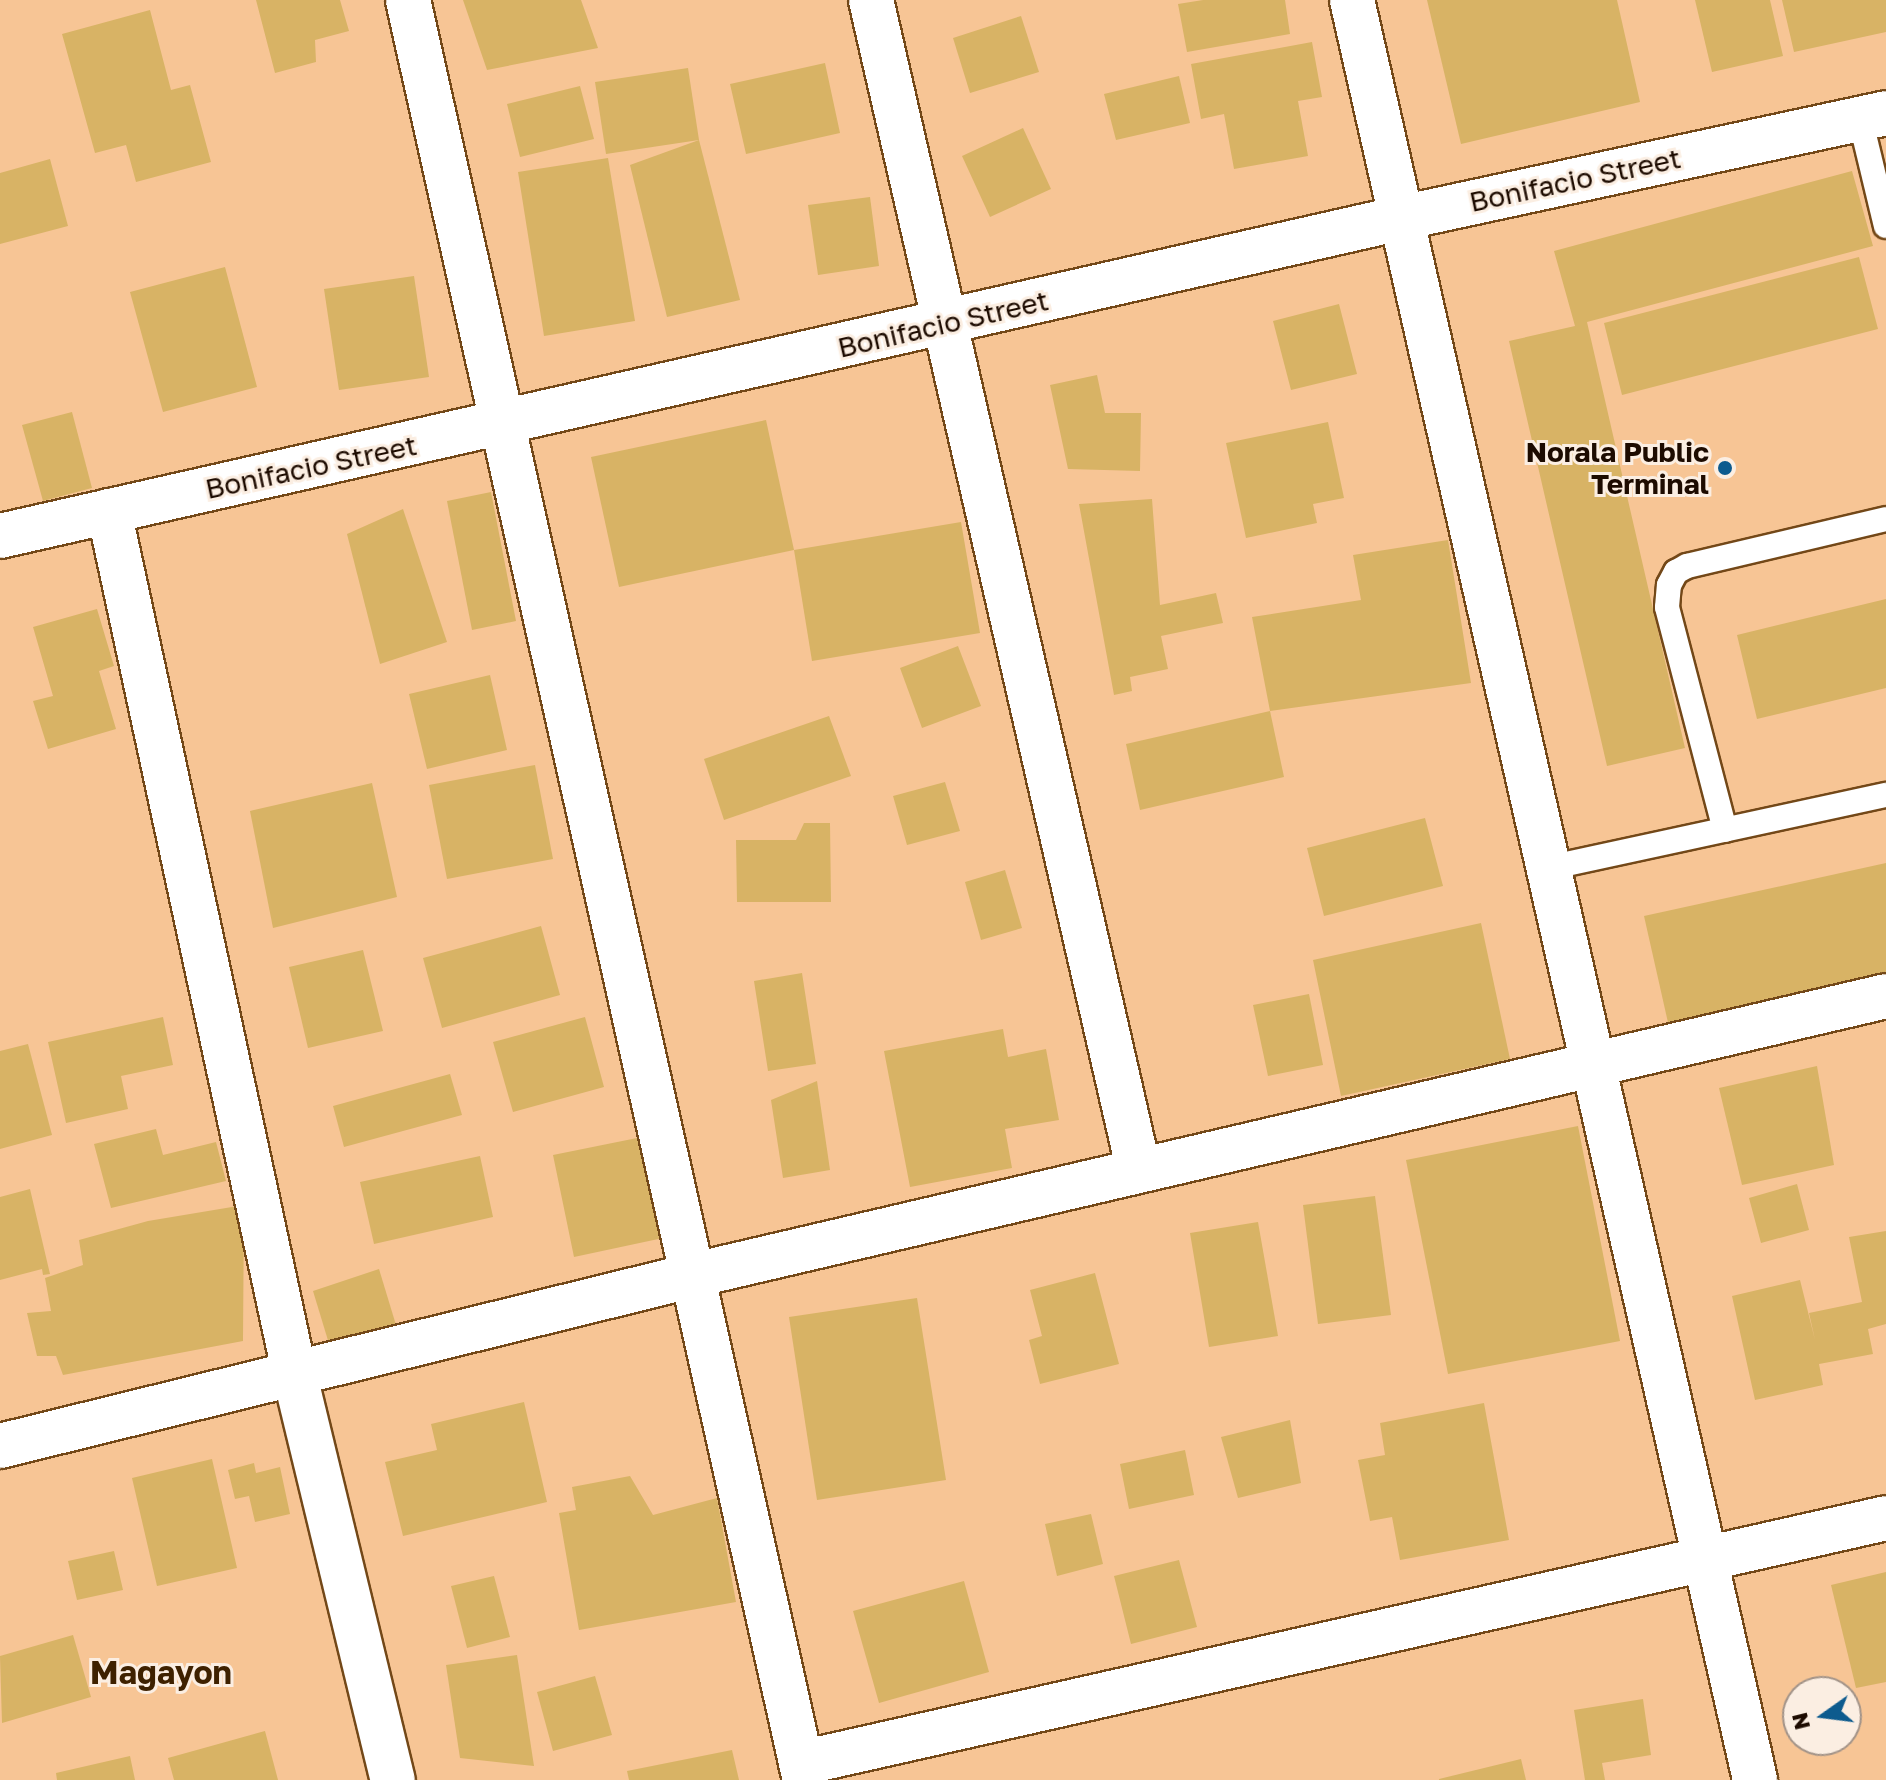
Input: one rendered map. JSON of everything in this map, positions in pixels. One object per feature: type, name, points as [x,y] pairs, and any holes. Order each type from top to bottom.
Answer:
[{"type":"street","points":[[408,0],[803,1771],[1705,1557],[1886,1518]]},
{"type":"street","points":[[871,0],[1139,1171]]},
{"type":"street","points":[[1352,0],[1755,1780]]},
{"type":"street","name":"Bonifacio Street","points":[[0,536],[502,425],[1401,218],[1873,115]]},
{"type":"street","points":[[109,511],[295,1376],[393,1780]]},
{"type":"street","points":[[0,1446],[295,1376],[694,1275],[1886,996]]},
{"type":"lane","points":[[1873,115],[1886,226]]},
{"type":"lane","points":[[1725,830],[1667,607],[1669,585],[1676,572],[1687,566],[1886,519]]},
{"type":"lane","points":[[1548,868],[1886,795]]},
{"type":"building","points":[[256,0],[340,0],[349,31],[315,40],[316,62],[275,73]]},
{"type":"building","points":[[463,0],[581,0],[598,48],[487,70]]},
{"type":"building","points":[[1203,0],[1285,0],[1290,34],[1187,52],[1178,4]]},
{"type":"building","points":[[1427,0],[1617,0],[1640,102],[1461,144]]},
{"type":"building","points":[[1695,0],[1770,0],[1783,56],[1712,72]]},
{"type":"building","points":[[1782,0],[1886,0],[1886,32],[1794,52]]},
{"type":"building","points":[[150,10],[171,90],[190,85],[211,162],[136,182],[126,145],[95,153],[62,34]]},
{"type":"building","points":[[1021,16],[1039,72],[970,93],[953,38]]},
{"type":"building","points":[[1312,42],[1322,97],[1298,101],[1308,156],[1234,169],[1224,114],[1201,119],[1191,64]]},
{"type":"building","points":[[825,63],[840,133],[746,154],[730,84]]},
{"type":"building","points":[[688,68],[699,140],[606,154],[595,82]]},
{"type":"building","points":[[1179,76],[1190,123],[1116,140],[1104,94]]},
{"type":"building","points":[[580,86],[594,139],[520,157],[507,104]]},
{"type":"building","points":[[1023,128],[1051,189],[990,217],[962,156]]},
{"type":"building","points":[[699,140],[740,300],[667,317],[630,165]]},
{"type":"building","points":[[608,158],[635,321],[544,336],[518,172]]},
{"type":"building","points":[[50,159],[68,226],[0,244],[0,173]]},
{"type":"building","points":[[1852,171],[1873,246],[1587,322],[1685,748],[1607,766],[1509,341],[1575,326],[1554,251]]},
{"type":"building","points":[[870,197],[879,266],[818,275],[808,205]]},
{"type":"building","points":[[1859,257],[1878,329],[1622,395],[1604,323]]},
{"type":"building","points":[[225,267],[257,387],[163,412],[130,292]]},
{"type":"building","points":[[414,276],[429,377],[339,390],[324,289]]},
{"type":"building","points":[[1339,304],[1357,374],[1291,390],[1273,321]]},
{"type":"building","points":[[1097,375],[1105,413],[1141,413],[1140,471],[1068,469],[1050,385]]},
{"type":"building","points":[[72,412],[92,488],[43,501],[22,425]]},
{"type":"building","points":[[766,420],[794,550],[619,587],[591,457]]},
{"type":"building","points":[[1328,422],[1344,498],[1313,504],[1317,523],[1246,538],[1226,443]]},
{"type":"building","points":[[491,492],[516,621],[472,630],[447,501]]},
{"type":"building","points":[[1152,499],[1160,605],[1216,593],[1223,623],[1161,636],[1168,669],[1130,677],[1132,691],[1114,695],[1079,504]]},
{"type":"building","points":[[403,509],[447,642],[380,664],[347,534]]},
{"type":"building","points":[[961,522],[980,633],[812,661],[794,550]]},
{"type":"building","points":[[1448,540],[1471,683],[1270,711],[1252,617],[1361,600],[1353,555]]},
{"type":"building","points":[[1886,599],[1886,688],[1757,719],[1737,635]]},
{"type":"building","points":[[97,609],[114,666],[99,671],[116,729],[48,749],[33,701],[53,696],[33,627]]},
{"type":"building","points":[[958,646],[981,706],[922,728],[900,668]]},
{"type":"building","points":[[490,675],[507,750],[427,769],[409,694]]},
{"type":"building","points":[[1270,711],[1284,777],[1140,810],[1126,744]]},
{"type":"building","points":[[829,716],[851,776],[724,820],[704,759]]},
{"type":"building","points":[[535,765],[553,859],[447,879],[429,785]]},
{"type":"building","points":[[945,782],[960,831],[907,845],[893,796]]},
{"type":"building","points":[[372,783],[397,897],[273,928],[250,811]]},
{"type":"building","points":[[1425,818],[1443,886],[1324,916],[1307,848]]},
{"type":"building","points":[[804,823],[830,823],[831,902],[737,902],[736,840],[796,840]]},
{"type":"building","points":[[1886,863],[1886,979],[1669,1027],[1644,916]]},
{"type":"building","points":[[1005,870],[1022,928],[981,940],[965,882]]},
{"type":"building","points":[[1481,923],[1510,1059],[1341,1096],[1313,960]]},
{"type":"building","points":[[541,926],[560,995],[442,1028],[423,958]]},
{"type":"building","points":[[363,950],[383,1031],[308,1048],[289,967]]},
{"type":"building","points":[[802,973],[816,1064],[768,1071],[754,981]]},
{"type":"building","points":[[1309,994],[1323,1065],[1268,1076],[1253,1005]]},
{"type":"building","points":[[163,1017],[173,1065],[121,1076],[128,1109],[66,1123],[48,1042]]},
{"type":"building","points":[[585,1017],[604,1087],[513,1112],[493,1042]]},
{"type":"building","points":[[1003,1029],[1008,1057],[1046,1049],[1059,1120],[1005,1129],[1012,1168],[910,1187],[884,1051]]},
{"type":"building","points":[[28,1044],[52,1135],[0,1149],[0,1051]]},
{"type":"building","points":[[1817,1066],[1834,1165],[1742,1185],[1719,1088]]},
{"type":"building","points":[[450,1074],[462,1115],[344,1147],[333,1106]]},
{"type":"building","points":[[817,1081],[830,1170],[783,1178],[771,1100]]},
{"type":"building","points":[[1578,1126],[1620,1341],[1448,1374],[1406,1160]]},
{"type":"building","points":[[156,1129],[163,1155],[216,1142],[226,1181],[111,1208],[94,1144]]},
{"type":"building","points":[[642,1137],[663,1238],[574,1257],[553,1155]]},
{"type":"building","points":[[480,1156],[493,1217],[374,1244],[360,1182]]},
{"type":"building","points":[[1797,1184],[1809,1230],[1761,1243],[1749,1198]]},
{"type":"building","points":[[30,1189],[50,1274],[43,1275],[42,1269],[0,1280],[0,1197]]},
{"type":"building","points":[[1375,1196],[1391,1315],[1318,1324],[1303,1205]]},
{"type":"building","points":[[244,1205],[243,1341],[63,1375],[56,1356],[37,1356],[27,1313],[51,1311],[45,1278],[83,1265],[79,1240],[148,1221]]},
{"type":"building","points":[[1258,1222],[1278,1336],[1209,1347],[1190,1233]]},
{"type":"building","points":[[1886,1231],[1886,1324],[1868,1329],[1873,1354],[1819,1364],[1823,1385],[1755,1400],[1732,1296],[1800,1280],[1815,1340],[1809,1313],[1862,1302],[1849,1237]]},
{"type":"building","points":[[379,1269],[396,1325],[330,1347],[313,1291]]},
{"type":"building","points":[[1095,1273],[1119,1364],[1040,1384],[1029,1340],[1042,1336],[1030,1290]]},
{"type":"building","points":[[917,1298],[946,1480],[817,1500],[789,1317]]},
{"type":"building","points":[[524,1402],[547,1502],[403,1536],[385,1462],[437,1450],[431,1424]]},
{"type":"building","points":[[1484,1403],[1509,1540],[1400,1560],[1392,1517],[1370,1521],[1358,1460],[1385,1455],[1380,1423]]},
{"type":"building","points":[[1290,1420],[1301,1483],[1238,1498],[1221,1437]]},
{"type":"building","points":[[1185,1450],[1194,1495],[1129,1509],[1120,1464]]},
{"type":"building","points":[[212,1459],[237,1568],[157,1586],[132,1478]]},
{"type":"building","points":[[254,1463],[256,1473],[280,1467],[290,1514],[255,1522],[249,1496],[235,1499],[228,1470]]},
{"type":"building","points":[[630,1476],[653,1515],[717,1498],[736,1602],[579,1630],[559,1513],[576,1510],[572,1487]]},
{"type":"building","points":[[1091,1514],[1103,1564],[1057,1576],[1045,1524]]},
{"type":"building","points":[[114,1551],[123,1590],[77,1600],[68,1561]]},
{"type":"building","points":[[1179,1560],[1197,1627],[1131,1644],[1114,1576]]},
{"type":"building","points":[[1886,1572],[1886,1682],[1862,1687],[1862,1676],[1853,1676],[1831,1585]]},
{"type":"building","points":[[494,1576],[510,1637],[467,1648],[451,1586]]},
{"type":"building","points":[[964,1581],[989,1672],[879,1703],[853,1611]]},
{"type":"building","points":[[73,1635],[91,1697],[2,1723],[0,1656]]},
{"type":"building","points":[[517,1655],[534,1766],[460,1758],[446,1665]]},
{"type":"building","points":[[595,1676],[612,1735],[553,1751],[537,1692]]},
{"type":"building","points":[[1643,1699],[1651,1755],[1602,1763],[1605,1780],[1585,1780],[1574,1710]]},
{"type":"building","points":[[265,1731],[278,1780],[174,1780],[168,1758]]},
{"type":"building","points":[[732,1750],[739,1780],[629,1780],[627,1771]]},
{"type":"building","points":[[130,1756],[135,1780],[57,1780],[56,1773]]},
{"type":"building","points":[[1521,1759],[1526,1780],[1439,1780],[1439,1779]]},
{"type":"place","name":"Norala Public Terminal","points":[[1725,468]]},
{"type":"district","name":"Magayon","points":[[161,1672]]}]
